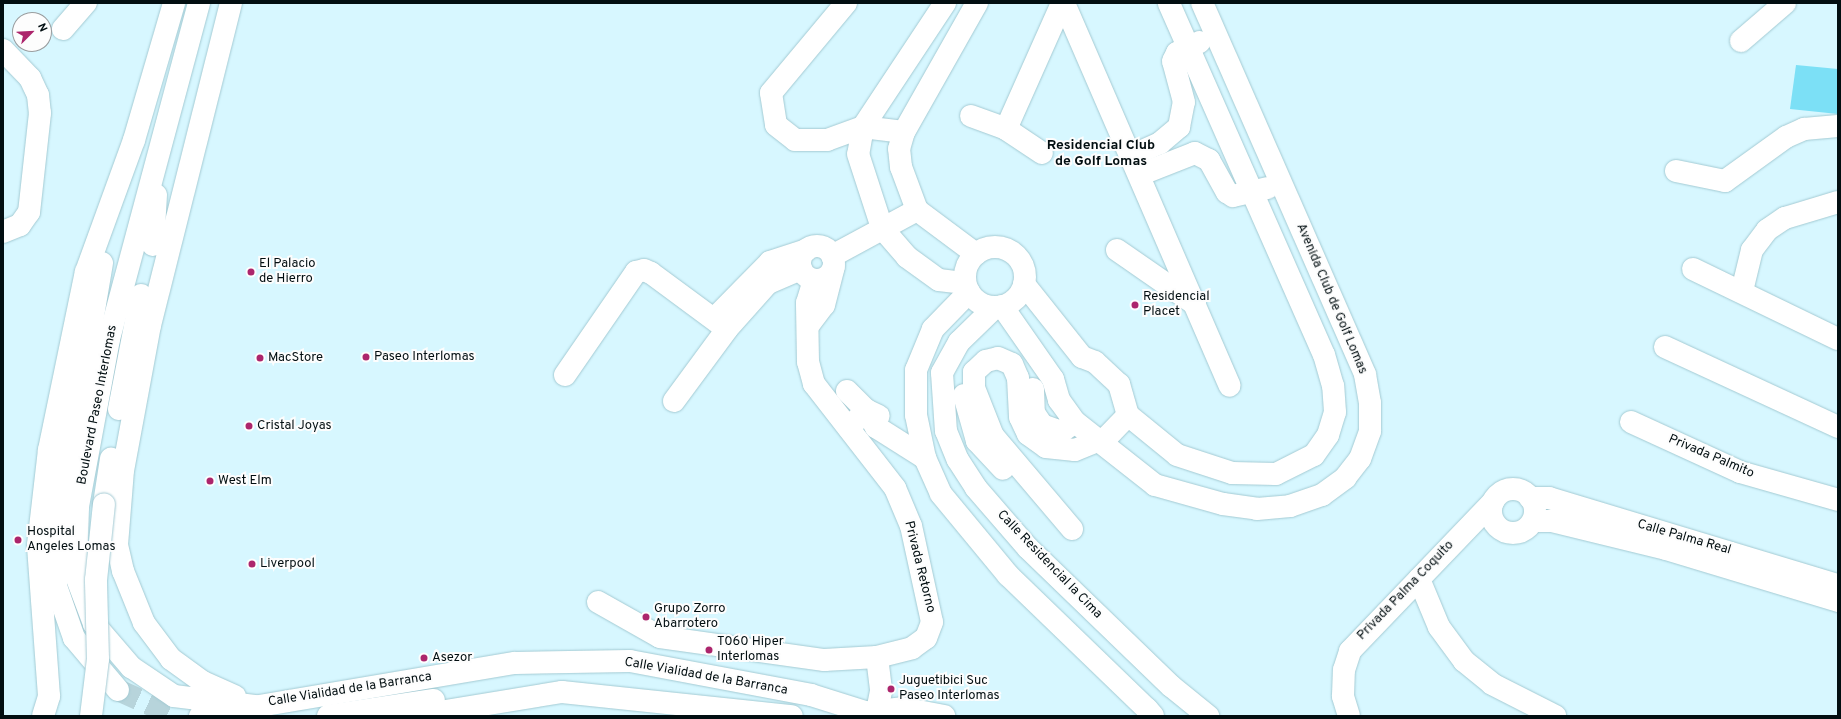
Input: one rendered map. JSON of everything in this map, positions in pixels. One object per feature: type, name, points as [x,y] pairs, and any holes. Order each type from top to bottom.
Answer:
[{"type":"street","points":[[63,29],[86,3]]},
{"type":"street","points":[[44,716],[49,696],[38,545],[49,450],[86,272],[112,205],[174,3]]},
{"type":"street","name":"Boulevard Paseo Interlomas","points":[[199,3],[157,152],[109,339],[78,507],[76,576],[94,624],[132,666],[174,696],[256,706]]},
{"type":"street","points":[[231,3],[203,104],[149,332],[123,470],[117,545],[123,571],[144,623],[171,659],[203,682],[256,706]]},
{"type":"street","points":[[846,3],[771,93],[776,125],[795,140],[827,140],[863,126],[904,132]]},
{"type":"street","points":[[945,3],[863,126],[858,154],[882,228],[907,257],[939,280],[967,287],[980,303],[999,307],[1016,298],[1024,284],[1024,270],[1013,254],[994,247],[976,254],[967,267],[967,287],[933,329],[916,370],[922,448],[941,494],[1008,575],[1149,714]]},
{"type":"street","points":[[976,254],[917,210],[901,167],[899,149],[904,132],[977,3]]},
{"type":"street","points":[[1006,129],[1063,3]]},
{"type":"street","points":[[1063,3],[1230,386]]},
{"type":"street","points":[[1024,284],[1082,357],[1105,369],[1119,384],[1128,415],[1176,455],[1232,472],[1276,474],[1295,467],[1314,454],[1328,435],[1335,412],[1333,386],[1324,355],[1169,3]]},
{"type":"street","name":"Avenida Club de Golf Lomas","points":[[999,307],[1053,379],[1059,400],[1075,422],[1097,441],[1155,485],[1223,504],[1257,509],[1290,506],[1322,495],[1345,478],[1360,459],[1370,431],[1370,403],[1365,374],[1202,3]]},
{"type":"street","points":[[1741,41],[1785,3]]},
{"type":"street","points":[[1135,166],[1179,127],[1184,102],[1173,62],[1177,53],[1216,35]]},
{"type":"street","points":[[3,50],[30,78],[38,95],[40,113],[29,212],[12,228]]},
{"type":"street","points":[[91,716],[98,659],[96,580],[104,504],[131,341],[153,245],[188,133],[203,104]]},
{"type":"street","points":[[970,116],[1006,129],[1042,153]]},
{"type":"street","points":[[1676,171],[1725,181],[1786,137],[1804,129],[1838,126]]},
{"type":"street","points":[[153,245],[157,152]]},
{"type":"street","points":[[1135,166],[1195,153],[1209,160],[1227,192],[1233,196],[1254,194],[1281,182]]},
{"type":"street","points":[[1742,292],[1752,250],[1767,230],[1785,218],[1838,202]]},
{"type":"street","points":[[112,205],[57,529],[56,586],[74,638],[118,690]]},
{"type":"street","points":[[807,266],[824,279],[833,260],[882,228],[917,210]]},
{"type":"street","points":[[807,266],[815,246],[825,248],[833,260],[824,305],[808,326]]},
{"type":"street","points":[[1117,250],[1195,304]]},
{"type":"street","points":[[674,401],[721,323],[763,278],[807,266]]},
{"type":"street","name":"Privada Retorno","points":[[598,602],[660,637],[824,660],[877,657],[912,648],[926,638],[932,622],[911,526],[895,488],[814,384],[808,362],[807,266]]},
{"type":"street","points":[[1693,269],[1838,339]]},
{"type":"street","points":[[565,375],[636,272],[644,270],[651,273],[721,323]]},
{"type":"street","name":"Calle Residencial la Cima","points":[[999,307],[959,342],[942,373],[946,430],[958,460],[976,488],[1028,548],[1171,686],[1208,716]]},
{"type":"street","points":[[1052,508],[1030,496],[977,441],[962,385],[967,368],[980,355],[1001,347],[1024,358],[1032,376],[1034,413],[1042,425],[1061,432],[1075,422]]},
{"type":"street","points":[[1665,347],[1838,427]]},
{"type":"street","points":[[1053,379],[1064,363],[1082,357]]},
{"type":"street","points":[[1072,529],[1052,508],[993,436],[974,388],[974,372],[986,361],[998,358],[1012,364],[1018,378],[1020,417],[1028,434],[1046,446],[1075,450],[1097,441],[1115,431],[1128,415]]},
{"type":"street","points":[[847,391],[866,410],[922,448]]},
{"type":"street","points":[[849,428],[866,410]]},
{"type":"street","name":"Privada Palmito","points":[[1631,422],[1740,472],[1838,500]]},
{"type":"street","points":[[1223,504],[1232,472]]},
{"type":"street","points":[[1510,490],[1530,498],[1534,509],[1533,521],[1518,532],[1500,530],[1491,512],[1493,502],[1510,490]]},
{"type":"street","name":"Calle Palma Real","points":[[1530,498],[1549,498],[1838,585]]},
{"type":"street","name":"Privada Palma Coquito","points":[[1349,716],[1343,696],[1344,670],[1350,651],[1493,502]]},
{"type":"street","name":"Calle Palma Real","points":[[1533,521],[1552,521],[1666,550],[1838,601]]},
{"type":"street","name":"Privada Palma Coquito","points":[[1459,536],[1481,528],[1500,530]]},
{"type":"street","points":[[1419,579],[1438,627],[1464,661],[1492,684],[1555,716]]},
{"type":"street","points":[[872,713],[881,691],[877,657]]},
{"type":"street","name":"Calle Vialidad de la Barranca","points":[[200,716],[515,663],[630,662],[811,695],[872,713]]},
{"type":"street","name":"Calle Vialidad de la Barranca","points":[[414,716],[562,692],[780,715]]},
{"type":"street","points":[[328,716],[473,695],[541,695]]},
{"type":"street","points":[[872,713],[902,708],[944,716]]},
{"type":"shaded area","points":[[1796,65],[1838,69],[1838,114],[1790,109]]},
{"type":"tunnel","points":[[118,690],[175,716]]},
{"type":"place","name":"El Palacio de Hierro","points":[[251,272]]},
{"type":"place","name":"Residencial Placet","points":[[1135,305]]},
{"type":"place","name":"Paseo Interlomas","points":[[366,357]]},
{"type":"place","name":"MacStore","points":[[260,358]]},
{"type":"place","name":"Cristal Joyas","points":[[249,426]]},
{"type":"place","name":"West Elm","points":[[210,481]]},
{"type":"place","name":"Hospital Angeles Lomas","points":[[18,540]]},
{"type":"place","name":"Liverpool","points":[[252,564]]},
{"type":"place","name":"Grupo Zorro Abarrotero","points":[[646,617]]},
{"type":"place","name":"T060 Hiper Interlomas","points":[[709,650]]},
{"type":"place","name":"Asezor","points":[[424,658]]},
{"type":"place","name":"Juguetibici Suc Paseo Interlomas","points":[[891,689]]},
{"type":"district","name":"Residencial Club de Golf Lomas","points":[[1101,154]]}]
